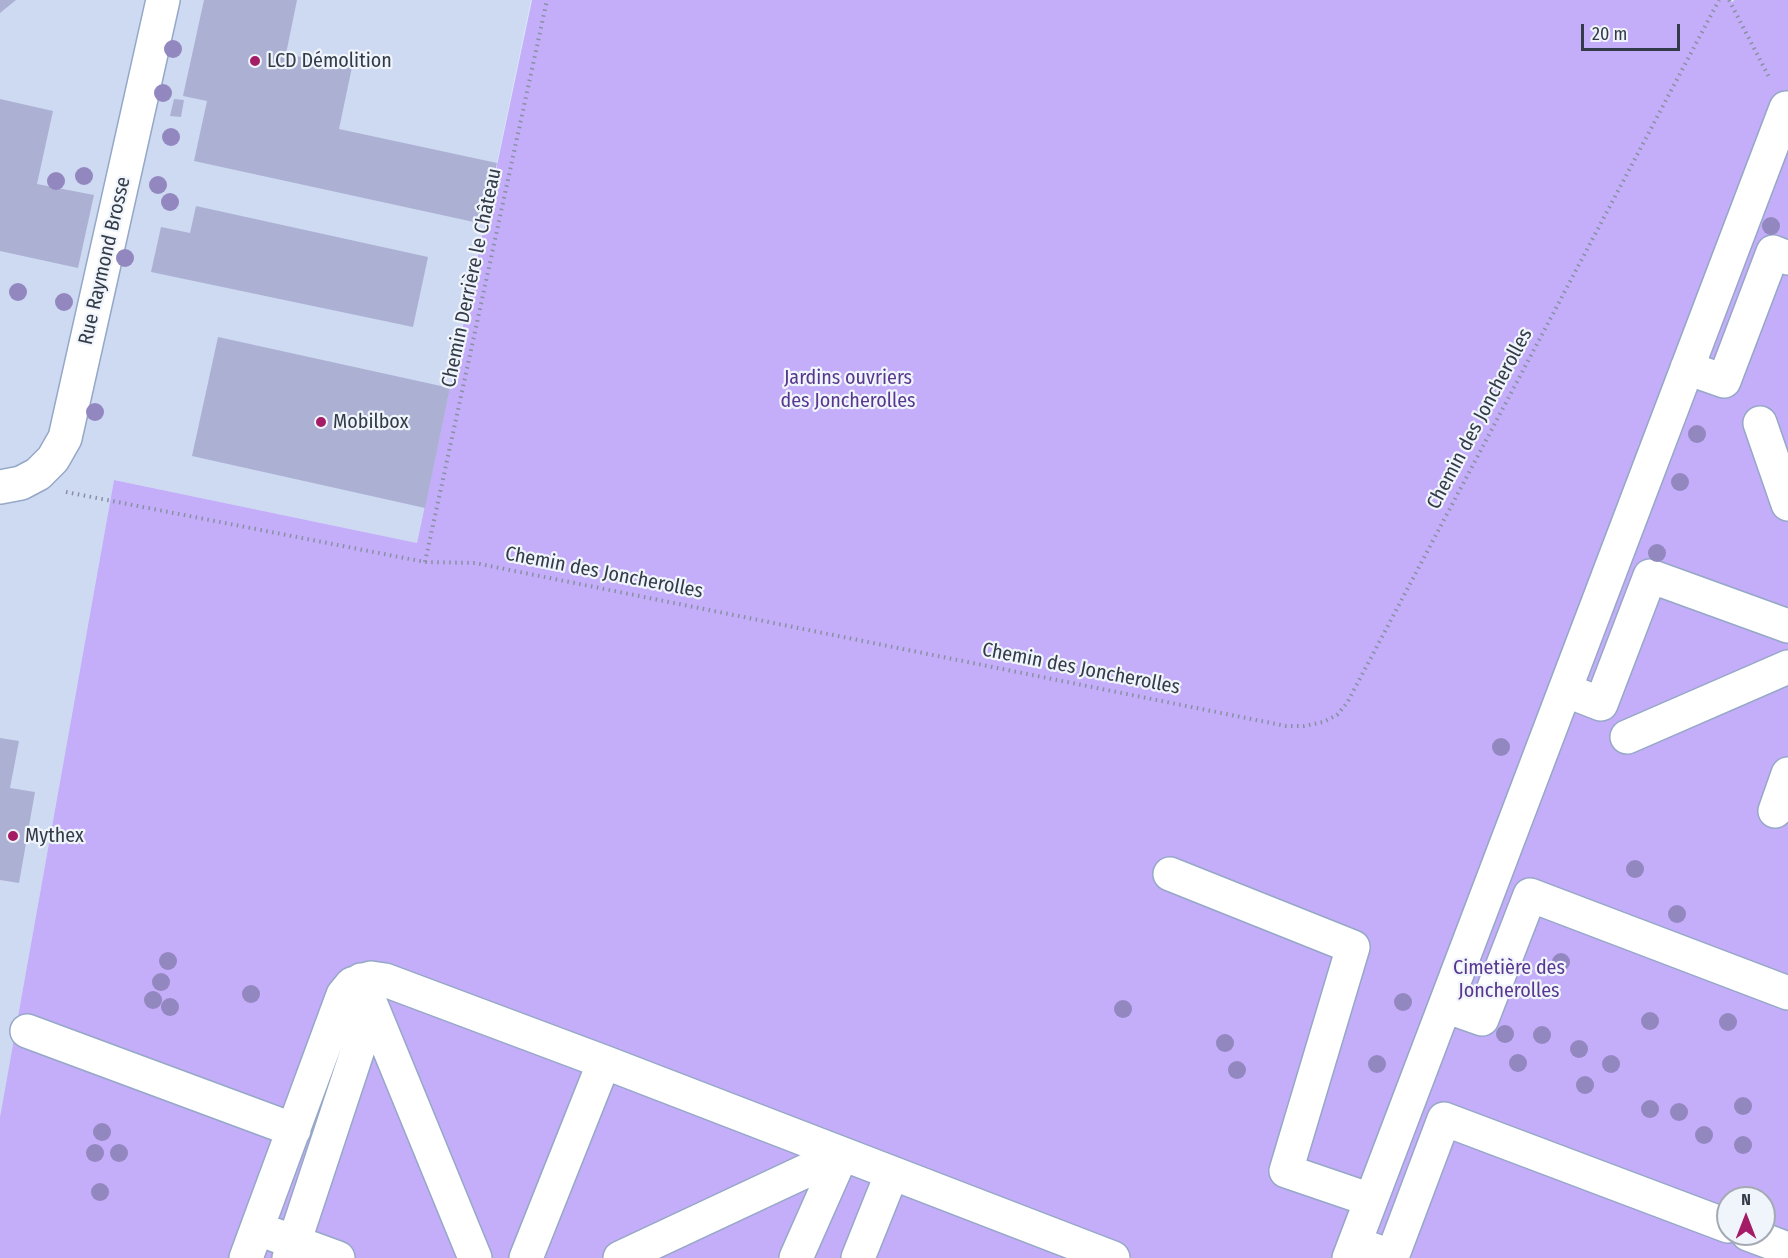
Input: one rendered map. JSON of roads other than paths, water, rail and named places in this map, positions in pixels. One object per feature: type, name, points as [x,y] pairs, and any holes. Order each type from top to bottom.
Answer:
[{"type":"street","name":"Rue Raymond Brosse","points":[[10,485],[38,474],[58,452],[65,438],[164,0]]},
{"type":"street","points":[[1716,1221],[1444,1119],[1392,1257],[1352,1250],[1787,109]]},
{"type":"street","points":[[1687,368],[1724,381],[1773,252],[1788,258]]},
{"type":"street","points":[[1760,423],[1788,504]]},
{"type":"street","points":[[1565,690],[1601,704],[1650,576],[1788,627]]},
{"type":"street","points":[[1627,737],[1788,667]]},
{"type":"street","points":[[1775,811],[1788,774]]},
{"type":"street","points":[[1170,874],[1353,947],[1286,1171],[1371,1200]]},
{"type":"street","points":[[1445,1006],[1482,1019],[1530,895],[1788,993]]},
{"type":"street","points":[[292,1250],[371,978],[385,980],[604,1062],[1113,1258]]},
{"type":"street","points":[[246,1258],[343,995],[352,984],[367,994],[476,1258]]},
{"type":"street","points":[[27,1031],[294,1130]]},
{"type":"street","points":[[526,1258],[604,1062]]},
{"type":"street","points":[[620,1258],[842,1154]]},
{"type":"street","points":[[796,1258],[842,1154]]},
{"type":"street","points":[[858,1258],[892,1173]]},
{"type":"street","points":[[257,1228],[292,1250],[338,1258]]},
{"type":"place","name":"LCD Démolition","points":[[255,61]]},
{"type":"place","name":"Mobilbox","points":[[321,422]]},
{"type":"place","name":"Mythex","points":[[13,836]]},
{"type":"park label","name":"Jardins ouvriers des Joncherolles","points":[[848,390]]},
{"type":"park label","name":"Cimetière des Joncherolles","points":[[1509,980]]}]
